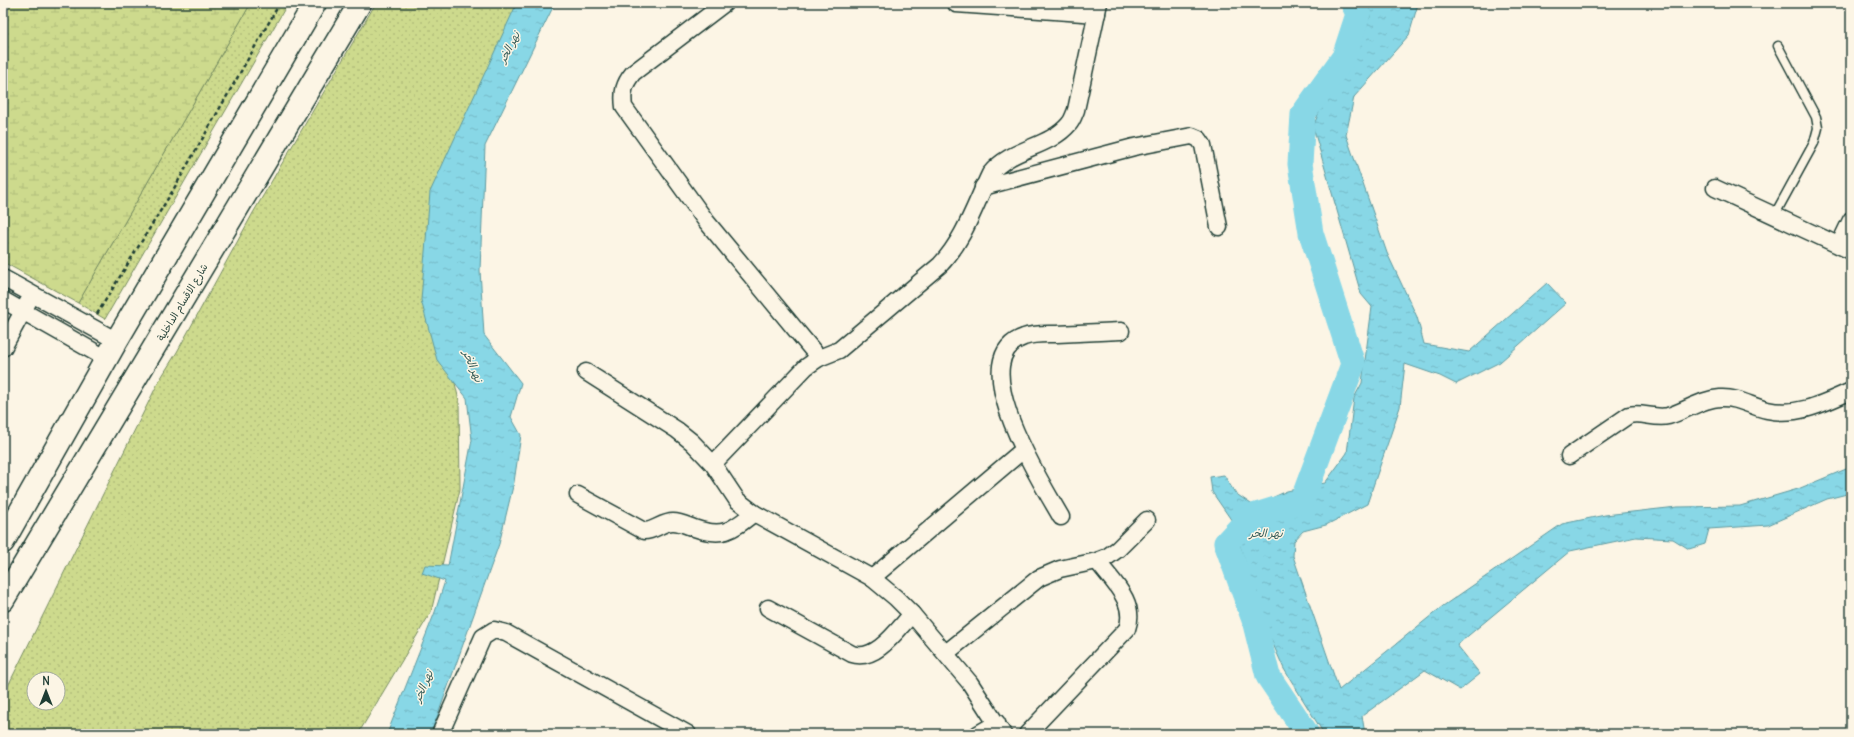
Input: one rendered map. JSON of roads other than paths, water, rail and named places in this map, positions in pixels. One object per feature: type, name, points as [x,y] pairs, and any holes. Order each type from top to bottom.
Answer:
[{"type":"street","points":[[3,542],[112,350],[315,3]]},
{"type":"street","name":"شارع الاقسام الداخلية","points":[[3,600],[360,3]]},
{"type":"street","points":[[725,3],[633,73],[625,82],[622,94],[624,106],[706,221],[819,358]]},
{"type":"street","points":[[713,464],[798,374],[819,358],[839,350],[940,265],[950,254],[960,239],[983,187],[996,166],[1009,157],[1062,132],[1070,123],[1078,104],[1098,8],[956,4]]},
{"type":"street","points":[[983,187],[1134,147],[1192,136],[1199,139],[1204,145],[1219,227]]},
{"type":"street","points":[[1715,188],[1845,248],[1851,220]]},
{"type":"street","points":[[3,278],[90,326],[112,350]]},
{"type":"street","points":[[3,348],[32,294]]},
{"type":"street","points":[[3,300],[23,311],[112,350]]},
{"type":"street","points":[[1062,517],[1023,450],[1009,416],[1002,390],[1003,358],[1010,345],[1024,337],[1041,334],[1121,331]]},
{"type":"street","points":[[586,372],[677,430],[692,442],[713,464],[737,500],[754,513],[872,578],[912,614],[970,683],[1000,729],[978,734]]},
{"type":"street","points":[[1569,456],[1629,415],[1638,414],[1668,416],[1703,401],[1719,398],[1735,399],[1766,410],[1784,412],[1796,411],[1820,404],[1851,391]]},
{"type":"street","points":[[872,578],[1023,450]]},
{"type":"street","points":[[578,495],[644,531],[650,531],[670,522],[676,522],[707,533],[723,533],[736,528],[754,513]]},
{"type":"street","points":[[946,653],[1039,578],[1060,569],[1097,561],[1118,549],[1147,520]]},
{"type":"street","points":[[1027,734],[1127,629],[1130,620],[1130,610],[1125,598],[1097,561]]},
{"type":"street","points":[[768,608],[852,654],[862,656],[876,651],[912,614]]},
{"type":"street","points":[[440,734],[483,636],[494,630],[506,633],[688,734]]},
{"type":"lane","points":[[1774,216],[1814,143],[1818,128],[1816,117],[1778,46]]},
{"type":"water","name":"نهر الخر","points":[[517,3],[555,3],[485,146],[480,270],[484,335],[521,383],[511,417],[521,435],[514,482],[499,544],[431,734],[387,734],[435,612],[445,581],[422,573],[425,565],[448,566],[472,440],[467,398],[437,360],[421,300],[430,192]]},
{"type":"water","name":"نهر الخر","points":[[1368,3],[1418,3],[1409,35],[1354,97],[1346,135],[1387,253],[1417,317],[1424,344],[1469,352],[1547,283],[1566,303],[1500,362],[1456,384],[1440,376],[1405,364],[1400,407],[1367,504],[1326,525],[1303,531],[1294,541],[1293,556],[1339,690],[1443,606],[1562,524],[1605,515],[1677,507],[1740,506],[1798,489],[1851,467],[1851,493],[1827,499],[1768,525],[1709,529],[1705,544],[1689,549],[1673,539],[1636,537],[1570,551],[1457,645],[1480,674],[1460,690],[1425,670],[1362,716],[1365,734],[1324,734],[1284,669],[1266,628],[1232,521],[1212,492],[1210,477],[1224,475],[1235,493],[1254,506],[1287,491],[1325,483],[1347,453],[1354,398],[1362,383],[1372,307],[1361,294],[1313,127],[1325,97],[1370,17]]},
{"type":"waterway","points":[[1307,734],[1268,676],[1254,620],[1226,543],[1250,517],[1302,501],[1353,364],[1311,233],[1300,164],[1303,114],[1344,57],[1358,14],[1353,3]]}]
